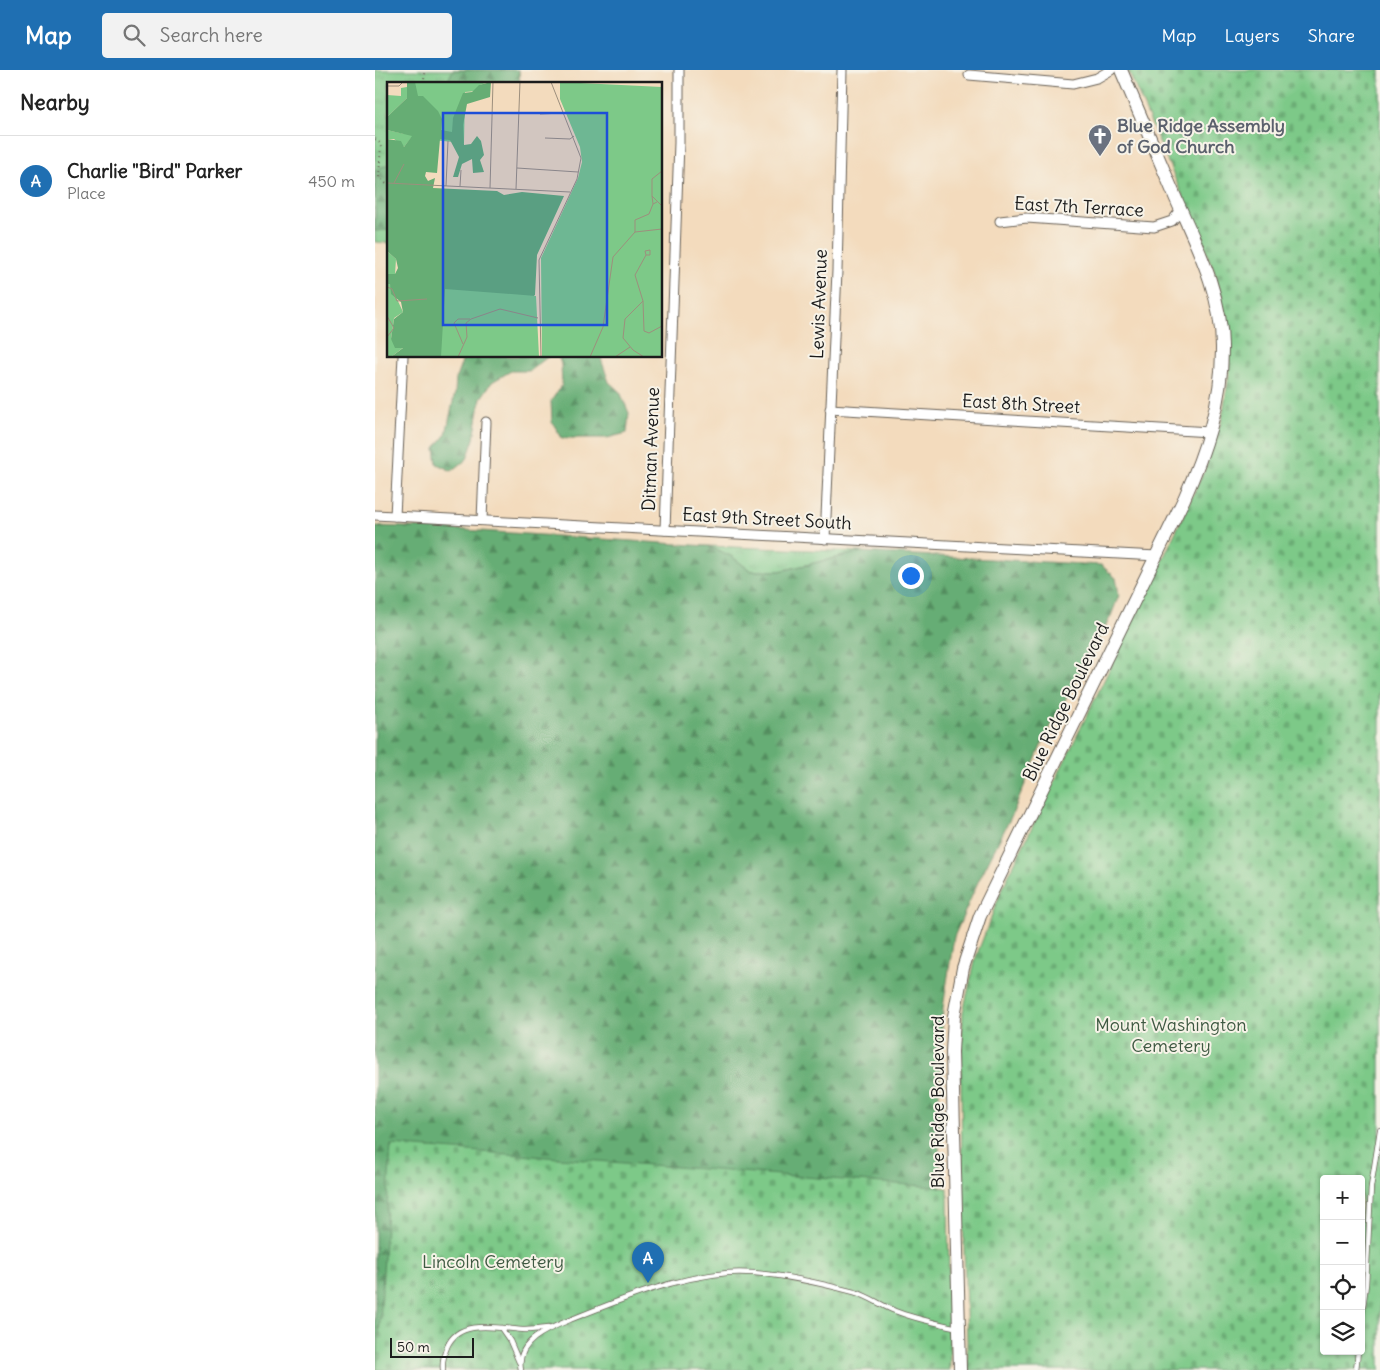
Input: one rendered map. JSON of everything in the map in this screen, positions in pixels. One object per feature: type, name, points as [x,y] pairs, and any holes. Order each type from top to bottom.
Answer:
[{"type":"main road","name":"Blue Ridge Boulevard","points":[[959,1370],[952,1052],[954,1016],[963,968],[980,916],[1157,556],[1195,474],[1210,432],[1219,390],[1223,348],[1221,329],[1208,275],[1121,70]]},
{"type":"street","name":"Ditman Avenue","points":[[665,530],[679,143],[679,70]]},
{"type":"street","name":"Lewis Avenue","points":[[825,539],[837,270],[842,70]]},
{"type":"street","points":[[969,75],[1073,84],[1097,78],[1111,70]]},
{"type":"street","name":"East 7th Terrace","points":[[1000,221],[1027,218],[1154,227],[1172,221],[1181,210]]},
{"type":"street","points":[[395,516],[403,358]]},
{"type":"street","name":"East 8th Street","points":[[831,409],[1210,432]]},
{"type":"street","points":[[482,520],[486,422]]},
{"type":"street","name":"East 9th Street South","points":[[375,516],[1157,556]]},
{"type":"lane","points":[[1363,1310],[1366,1284],[1371,1187],[1380,1130]]},
{"type":"lane","points":[[519,1362],[521,1354],[532,1340],[549,1328],[647,1290],[699,1276],[729,1273],[759,1274],[814,1283],[857,1293],[896,1312],[959,1328]]},
{"type":"lane","points":[[443,1370],[449,1341],[456,1334],[488,1326],[525,1330],[549,1328]]},
{"type":"lane","points":[[501,1328],[510,1341],[521,1370]]},
{"type":"lane","points":[[1356,1370],[1358,1355]]},
{"type":"path","points":[[375,139],[381,144],[379,178],[387,184]]},
{"type":"green space","points":[[375,70],[512,70],[511,82],[387,82],[387,243],[375,242]]},
{"type":"green space","points":[[453,70],[519,70],[520,82],[447,82]]},
{"type":"green space","name":"Mount Washington Cemetery","points":[[1128,70],[1380,70],[1380,1370],[968,1370],[962,1187],[961,1074],[963,1012],[976,957],[1001,891],[1155,576],[1205,469],[1222,419],[1230,369],[1227,330],[1216,276]]},
{"type":"green space","points":[[387,165],[387,230],[375,231],[375,170]]},
{"type":"green space","points":[[463,358],[546,358],[529,371],[511,371],[492,382],[481,398],[474,439],[467,459],[452,471],[437,464],[435,448],[446,434],[455,393],[456,378]]},
{"type":"green space","points":[[559,358],[602,358],[609,382],[620,392],[629,413],[627,433],[607,438],[562,438],[552,422],[551,401],[562,385],[561,364]]},
{"type":"green space","points":[[375,526],[435,528],[708,546],[731,556],[751,571],[780,571],[861,552],[1101,565],[1116,578],[1119,595],[1111,616],[1044,739],[1012,815],[977,884],[954,937],[943,1008],[939,1089],[939,1147],[942,1184],[930,1199],[386,1370],[375,1370]]},
{"type":"green space","points":[[708,546],[861,552],[780,571],[751,571],[731,556]]},
{"type":"green space","name":"Lincoln Cemetery","points":[[391,1145],[948,1188],[950,1370],[377,1370]]},
{"type":"place","name":"Blue Ridge Assembly of God Church","points":[[1100,157]]},
{"type":"place","name":"Charlie \"Bird\" Parker","points":[[648,1283]]}]
